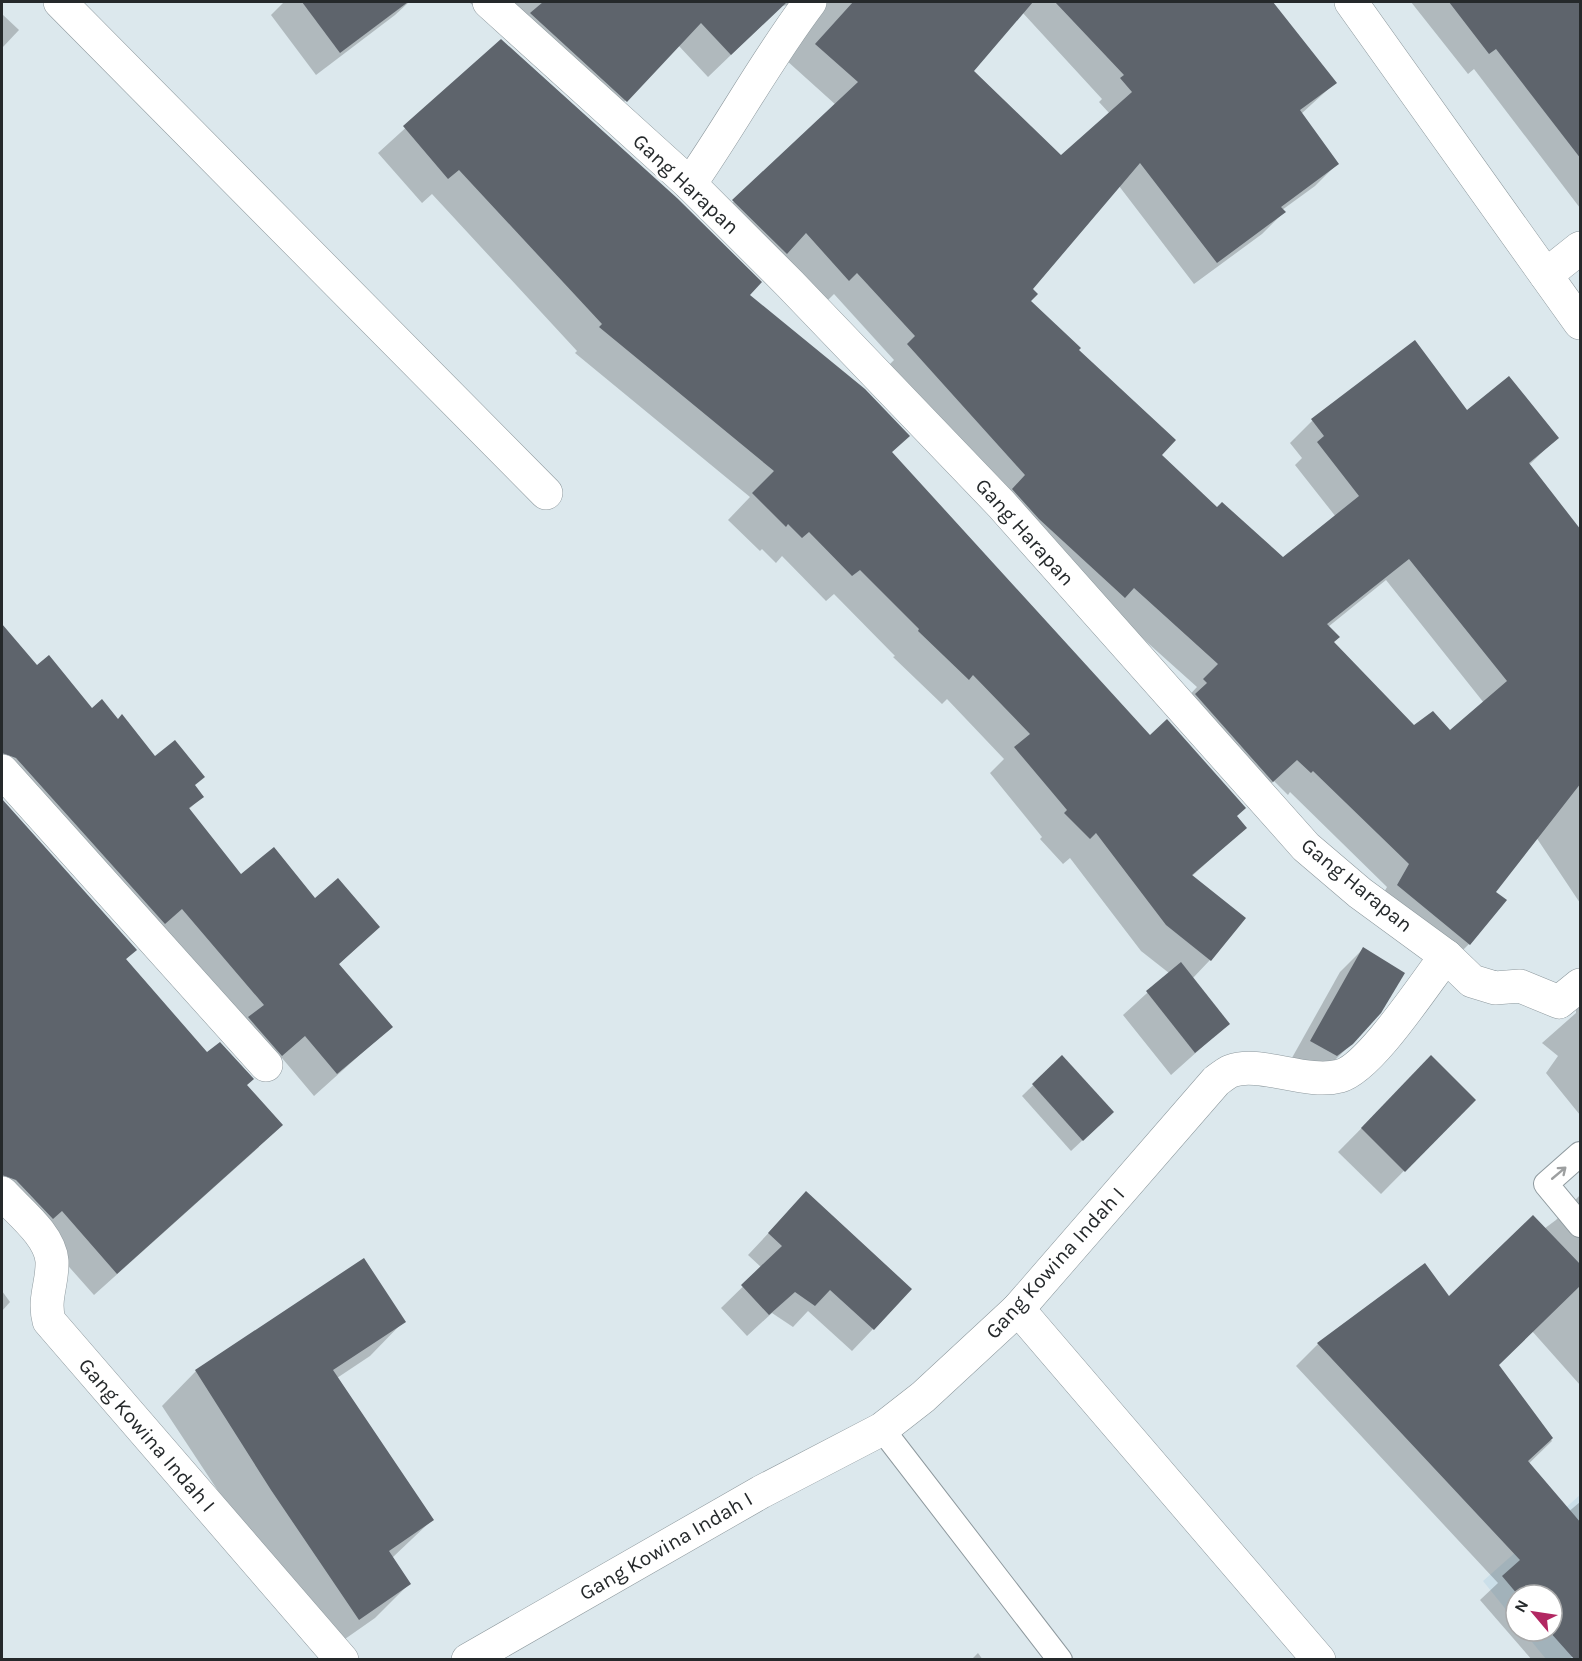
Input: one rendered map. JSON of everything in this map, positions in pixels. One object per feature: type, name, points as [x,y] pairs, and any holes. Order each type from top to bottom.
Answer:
[{"type":"street","points":[[60,2],[546,493]]},
{"type":"street","name":"Gang Harapan","points":[[489,2],[690,184],[790,284],[1001,504],[1306,847],[1360,893],[1446,956],[1472,981],[1495,988],[1520,986],[1559,1002],[1581,985]]},
{"type":"street","points":[[690,184],[810,2]]},
{"type":"street","points":[[1351,2],[1581,323]]},
{"type":"street","points":[[1546,275],[1581,248]]},
{"type":"street","points":[[2,771],[266,1065]]},
{"type":"street","name":"Gang Kowina Indah I","points":[[468,1659],[761,1492],[882,1429],[923,1397],[1018,1310],[1216,1081],[1231,1071],[1249,1067],[1311,1077],[1342,1075],[1366,1059],[1446,956]]},
{"type":"street","name":"Gang Kowina Indah I","points":[[2,1193],[44,1239],[52,1260],[45,1305],[49,1321],[342,1659]]},
{"type":"street","points":[[1018,1310],[1319,1659]]},
{"type":"lane","points":[[1581,1154],[1546,1184],[1581,1225]]},
{"type":"lane","points":[[882,1429],[1060,1659]]},
{"type":"shaded area","points":[[1580,1495],[1580,1659],[1546,1659],[1533,1643],[1564,1643],[1564,1583],[1504,1583],[1504,1607],[1483,1581]]},
{"type":"building","points":[[302,2],[408,2],[340,53]]},
{"type":"building","points":[[543,2],[787,2],[731,55],[701,23],[627,102],[530,13]]},
{"type":"building","points":[[853,2],[1033,2],[974,71],[1061,155],[1132,92],[1120,78],[1124,75],[1055,2],[1273,2],[1337,83],[1300,110],[1339,164],[1281,207],[1286,212],[1217,263],[1140,163],[1033,289],[1038,294],[1031,301],[1081,348],[1079,350],[1176,440],[1162,455],[1217,507],[1222,502],[1283,557],[1359,496],[1317,442],[1324,436],[1311,419],[1415,340],[1467,410],[1509,376],[1559,438],[1529,463],[1581,530],[1581,783],[1496,892],[1507,900],[1470,945],[1397,885],[1409,864],[1313,771],[1311,773],[1297,760],[1273,782],[1195,694],[1207,683],[1203,679],[1218,664],[1134,588],[1125,598],[1039,519],[1012,489],[1025,475],[907,344],[915,336],[857,273],[849,281],[806,233],[787,254],[732,200],[858,82],[815,44]],"holes":[[[1409,559],[1507,681],[1450,730],[1433,711],[1414,725],[1334,642],[1340,637],[1327,624]]]},
{"type":"building","points":[[1449,2],[1581,2],[1581,159],[1496,49],[1489,54]]},
{"type":"building","points":[[501,39],[677,198],[762,282],[750,295],[865,389],[910,436],[892,452],[1150,735],[1167,719],[1246,808],[1237,816],[1247,828],[1192,875],[1246,918],[1211,961],[1166,925],[1096,833],[1090,839],[1064,813],[1067,810],[1014,747],[1030,734],[973,675],[969,680],[860,570],[852,576],[809,532],[802,538],[788,524],[786,527],[752,493],[774,471],[599,327],[602,324],[459,170],[448,179],[403,126]]},
{"type":"building","points":[[2,624],[37,665],[49,655],[92,708],[102,699],[118,719],[122,714],[155,756],[175,740],[205,777],[195,785],[204,797],[189,808],[241,874],[274,847],[315,898],[338,878],[380,927],[339,964],[393,1027],[337,1074],[305,1036],[282,1056],[248,1017],[264,1005],[182,909],[165,924],[16,758],[2,753]]},
{"type":"building","points":[[2,799],[137,950],[126,959],[207,1052],[220,1042],[254,1079],[247,1085],[283,1125],[117,1274],[62,1211],[53,1219],[16,1180],[2,1175]]},
{"type":"building","points":[[1363,947],[1405,973],[1381,1013],[1353,1044],[1337,1056],[1310,1041]]},
{"type":"building","points":[[1181,962],[1230,1024],[1195,1053],[1146,991]]},
{"type":"building","points":[[1062,1055],[1114,1112],[1083,1141],[1032,1084]]},
{"type":"building","points":[[1431,1055],[1476,1100],[1405,1172],[1361,1128]]},
{"type":"building","points":[[806,1191],[912,1289],[874,1330],[830,1290],[815,1306],[795,1292],[769,1315],[741,1285],[782,1246],[768,1233]]},
{"type":"building","points":[[1533,1215],[1581,1265],[1581,1285],[1499,1365],[1553,1438],[1528,1461],[1581,1523],[1581,1659],[1574,1659],[1560,1643],[1564,1643],[1564,1583],[1508,1583],[1502,1576],[1520,1560],[1317,1343],[1425,1263],[1449,1296]]},
{"type":"building","points":[[364,1258],[406,1322],[333,1370],[434,1520],[389,1551],[411,1584],[359,1620],[271,1490],[195,1370]]}]
